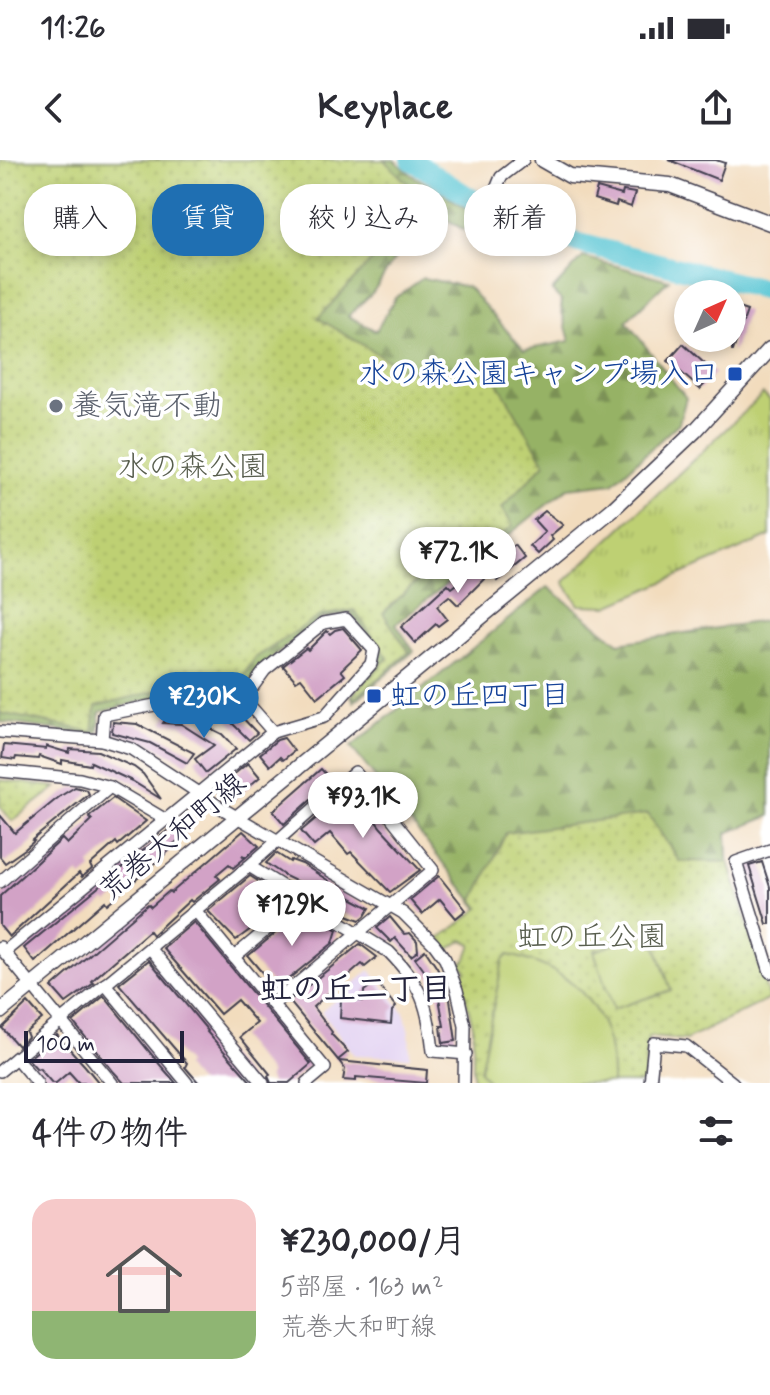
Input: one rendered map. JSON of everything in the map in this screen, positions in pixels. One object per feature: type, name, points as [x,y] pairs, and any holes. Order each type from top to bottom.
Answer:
[{"type":"street","points":[[498,184],[501,177],[523,160]]},
{"type":"street","points":[[542,160],[570,176],[670,185],[770,223]]},
{"type":"street","name":"荒巻大和町線","points":[[0,1012],[614,508],[695,431],[770,349]]},
{"type":"street","points":[[102,740],[104,715],[175,701],[209,715],[244,699],[265,670],[323,623],[346,619],[374,650],[371,664],[324,717],[273,732],[2,949],[112,1083]]},
{"type":"street","points":[[244,699],[273,732]]},
{"type":"street","points":[[0,732],[102,740],[131,749],[237,818],[411,919],[445,959],[462,1008],[466,1054],[464,1083]]},
{"type":"street","points":[[0,771],[80,779],[110,787],[166,820]]},
{"type":"street","points":[[0,1071],[249,866],[355,772],[433,870],[273,1004]]},
{"type":"street","points":[[0,882],[110,787]]},
{"type":"street","points":[[770,850],[736,862],[770,972]]},
{"type":"street","points":[[249,866],[389,952],[408,971],[424,999],[433,1051],[466,1054]]},
{"type":"street","points":[[234,957],[303,899]]},
{"type":"street","points":[[195,910],[325,1068],[307,1083]]},
{"type":"street","points":[[150,948],[263,1083]]},
{"type":"street","points":[[105,984],[187,1083]]},
{"type":"street","points":[[650,1083],[654,1043],[686,1046],[733,1083]]},
{"type":"street","points":[[16,1058],[37,1083]]},
{"type":"shaded area","points":[[370,970],[404,1012],[409,1031],[410,1057],[354,1055],[321,1012]]},
{"type":"green space","name":"水の森公園","points":[[0,160],[394,160],[427,184],[280,184],[280,256],[396,256],[373,292],[348,316],[376,331],[395,298],[423,278],[468,287],[524,350],[570,341],[562,301],[552,291],[583,257],[669,280],[626,321],[686,398],[679,423],[613,483],[568,488],[396,624],[414,651],[354,702],[351,696],[380,663],[381,652],[351,613],[321,619],[262,666],[241,693],[209,709],[174,693],[100,712],[99,731],[94,735],[0,722]]},
{"type":"green space","name":"水の森公園","points":[[0,160],[384,160],[408,184],[280,184],[280,256],[376,256],[318,318],[406,371],[490,369],[545,463],[502,508],[513,526],[471,558],[457,544],[383,613],[409,652],[354,699],[353,694],[388,658],[354,610],[320,616],[255,658],[235,687],[211,700],[177,686],[96,706],[93,732],[0,713]]},
{"type":"green space","name":"水の森公園","points":[[448,197],[464,207],[464,230],[448,220]]},
{"type":"green space","points":[[763,394],[770,400],[770,536],[608,606],[579,605],[564,582]]},
{"type":"green space","points":[[548,587],[619,643],[770,620],[770,816],[727,833],[731,929],[488,920],[351,747]]},
{"type":"green space","points":[[0,780],[57,787],[12,821],[0,806]]},
{"type":"green space","name":"虹の丘公園","points":[[648,814],[679,861],[729,862],[769,999],[686,1040],[648,1037],[644,1083],[473,1083],[473,1026],[460,975],[466,971],[461,963],[466,960],[472,944],[463,940],[448,950],[439,939],[480,908],[474,900],[506,833]]},
{"type":"green space","points":[[651,932],[671,990],[613,1009],[594,951]]},
{"type":"green space","points":[[508,955],[553,971],[586,998],[598,1015],[606,1035],[612,1083],[490,1083],[480,1071],[503,960]]},
{"type":"building","points":[[669,160],[716,160],[725,163],[719,180]]},
{"type":"building","points":[[597,188],[622,195],[623,191],[635,193],[631,207],[594,199]]},
{"type":"building","points":[[676,352],[692,352],[715,373],[700,389],[668,361]]},
{"type":"building","points":[[545,511],[563,525],[550,536],[553,540],[538,554],[530,546],[545,532],[534,520]]},
{"type":"building","points":[[515,545],[525,558],[497,581],[491,572],[458,605],[449,596],[437,606],[447,619],[438,626],[436,624],[415,643],[401,627],[448,584],[452,588],[479,567],[482,570],[500,559]]},
{"type":"building","points":[[343,628],[362,650],[341,670],[345,675],[317,698],[301,678],[296,681],[283,666],[306,648],[308,650],[327,631],[330,634]]},
{"type":"building","points":[[174,710],[222,734],[236,749],[206,773],[195,759],[214,745],[181,724],[163,723],[170,711]]},
{"type":"building","points":[[237,712],[257,733],[249,740],[226,717]]},
{"type":"building","points":[[113,722],[137,724],[194,753],[187,763],[150,743],[112,733]]},
{"type":"building","points":[[284,738],[294,751],[270,766],[260,754]]},
{"type":"building","points":[[4,745],[46,749],[46,746],[69,753],[70,749],[98,751],[134,767],[161,799],[91,762],[90,765],[62,760],[62,764],[39,756],[38,759],[2,758]]},
{"type":"building","points":[[248,763],[260,777],[229,803],[216,789]]},
{"type":"building","points":[[321,769],[332,781],[284,824],[273,811]]},
{"type":"building","points":[[75,787],[87,790],[89,794],[5,863],[0,857],[0,815],[15,833]]},
{"type":"building","points":[[351,789],[381,828],[420,870],[390,892],[330,833],[314,846],[301,831]]},
{"type":"building","points":[[113,798],[146,821],[118,845],[116,842],[90,865],[92,869],[82,877],[79,873],[9,937],[0,926],[0,896],[62,839],[67,844],[92,820],[89,817]]},
{"type":"building","points":[[178,822],[187,834],[35,962],[24,948]]},
{"type":"building","points":[[243,831],[259,846],[246,857],[242,855],[245,858],[233,868],[229,864],[216,875],[220,879],[192,902],[190,900],[152,935],[149,931],[96,977],[92,981],[94,983],[66,1003],[52,987],[148,904],[151,907],[169,891],[171,893]]},
{"type":"building","points":[[276,853],[290,862],[302,864],[329,881],[327,885],[370,908],[365,916],[360,920],[342,913],[303,888],[304,885],[266,863]]},
{"type":"building","points":[[762,862],[770,887],[770,924],[767,924],[749,866]]},
{"type":"building","points":[[250,876],[275,892],[258,908],[266,918],[236,940],[208,911]]},
{"type":"building","points":[[439,876],[466,910],[456,918],[440,899],[422,914],[410,900]]},
{"type":"building","points":[[303,910],[316,925],[321,920],[337,930],[333,943],[276,989],[248,956]]},
{"type":"building","points":[[390,917],[404,934],[410,933],[417,941],[418,951],[411,956],[395,938],[391,942],[377,928]]},
{"type":"building","points":[[194,922],[311,1064],[289,1083],[271,1083],[270,1074],[240,1037],[257,1023],[237,1000],[220,1014],[163,948]]},
{"type":"building","points":[[360,944],[377,957],[365,967],[362,964],[313,1007],[348,1052],[338,1060],[289,1001]]},
{"type":"building","points":[[425,950],[449,993],[456,1041],[443,1043],[441,1026],[444,1026],[439,998],[428,972],[415,958]]},
{"type":"building","points":[[149,960],[252,1083],[199,1083],[185,1067],[187,1063],[119,984]]},
{"type":"building","points":[[376,982],[396,1007],[392,1011],[391,1024],[340,1018],[341,999],[364,1001],[364,991]]},
{"type":"building","points":[[104,996],[176,1083],[124,1083],[113,1071],[73,1022]]},
{"type":"building","points":[[28,1003],[42,1019],[26,1032],[28,1037],[18,1046],[2,1028]]},
{"type":"building","points":[[57,1035],[99,1083],[79,1083],[69,1072],[52,1083],[28,1059]]},
{"type":"building","points":[[339,1061],[427,1070],[426,1083],[356,1077],[356,1081],[343,1080],[345,1069]]},
{"type":"waterway","points":[[411,160],[487,208],[563,239],[770,291]]},
{"type":"place","name":"水の森公園キャンプ場入口","points":[[735,374]]},
{"type":"place","name":"養気滝不動","points":[[56,406]]},
{"type":"place","name":"虹の丘四丁目","points":[[374,696]]},
{"type":"district","name":"虹の丘二丁目","points":[[356,990]]}]
